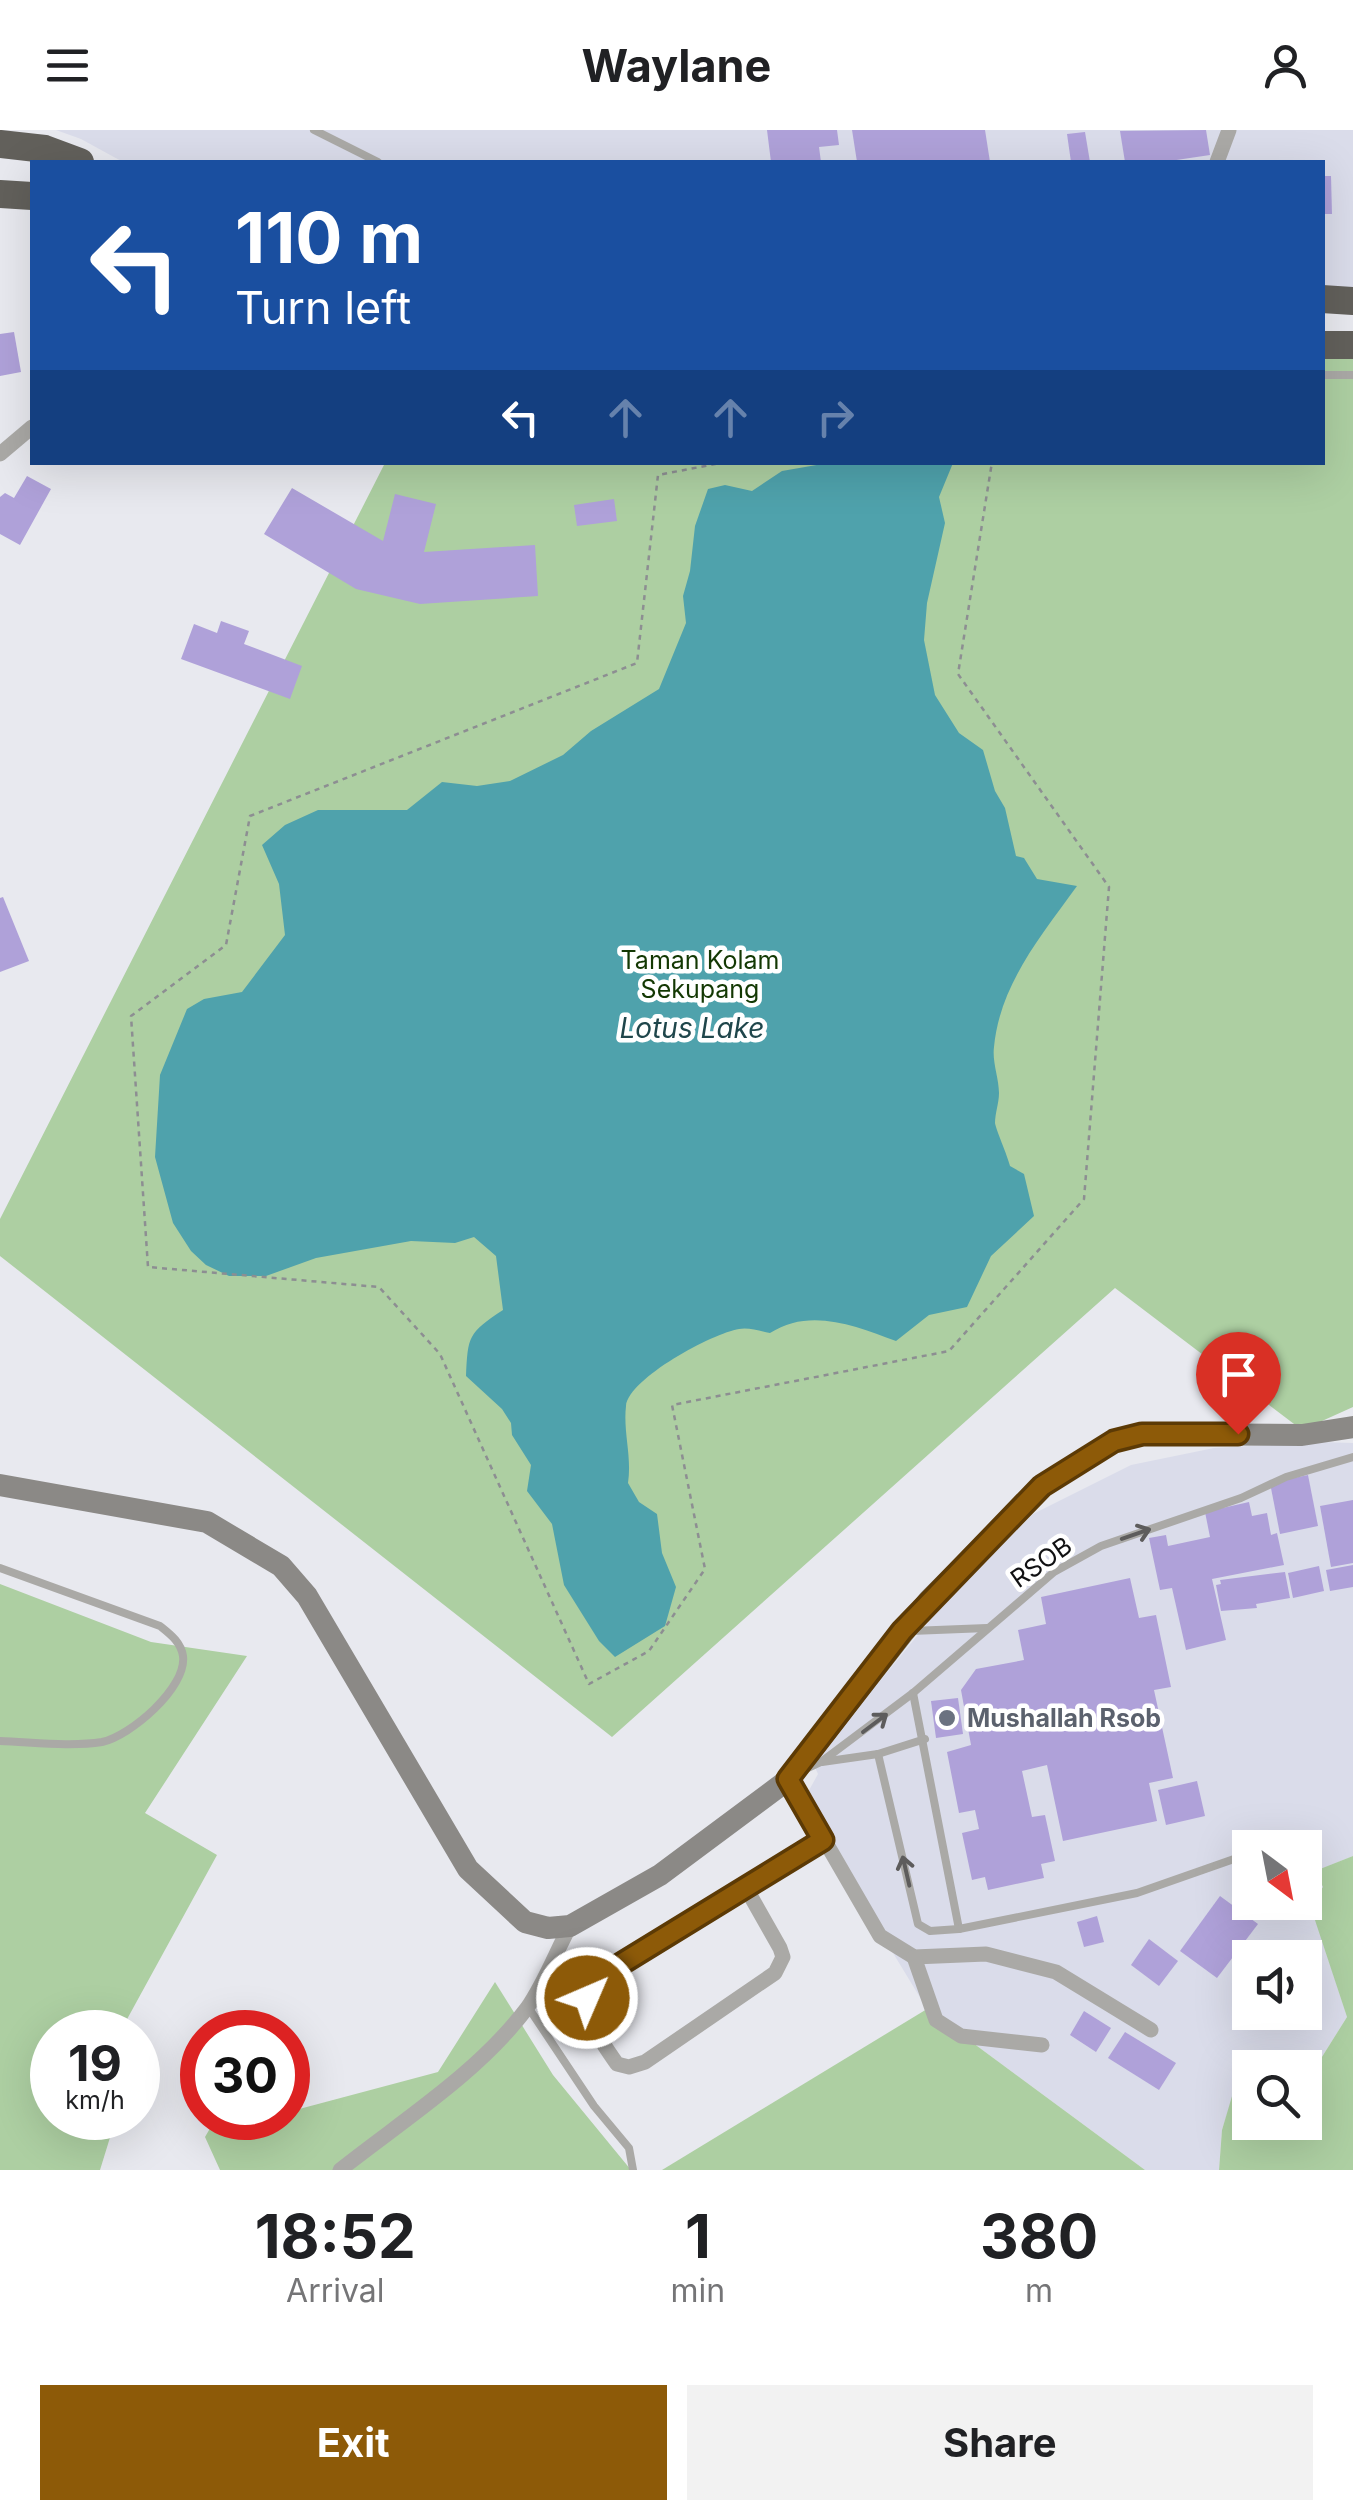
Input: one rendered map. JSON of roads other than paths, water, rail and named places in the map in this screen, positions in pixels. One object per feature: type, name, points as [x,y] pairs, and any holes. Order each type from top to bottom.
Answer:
[{"type":"highway","points":[[0,144],[45,149],[75,160]]},
{"type":"highway","points":[[0,194],[30,196]]},
{"type":"highway","points":[[1325,299],[1353,301]]},
{"type":"highway","points":[[1325,344],[1353,345]]},
{"type":"street","points":[[1217,130],[1218,160]]},
{"type":"street","points":[[1219,160],[1229,130]]},
{"type":"street","points":[[0,454],[30,429]]},
{"type":"street","points":[[0,1485],[206,1522],[253,1546],[281,1566],[307,1596],[468,1869],[525,1922],[548,1928],[570,1926],[660,1875],[790,1776],[902,1631],[1042,1486],[1114,1441],[1142,1434],[1302,1435],[1353,1427]]},
{"type":"street","points":[[790,1776],[880,1936],[914,1957],[986,1954],[1056,1972],[1151,2030]]},
{"type":"street","points":[[746,1888],[780,1948],[782,1957],[775,1973],[645,2062],[630,2068],[617,2064],[592,2022],[587,1998],[598,1978],[823,1840]]},
{"type":"street","points":[[340,2170],[420,2111],[528,2007],[570,1926]]},
{"type":"street","points":[[914,1957],[936,2020],[961,2036],[1042,2044]]},
{"type":"lane","points":[[314,130],[374,160]]},
{"type":"lane","points":[[1325,375],[1353,375]]},
{"type":"lane","name":"RSOB","points":[[790,1776],[821,1762],[913,1693],[1054,1572],[1101,1546],[1241,1498],[1286,1477],[1353,1457]]},
{"type":"lane","points":[[0,1568],[160,1626],[177,1641],[183,1656],[180,1677],[170,1691],[145,1718],[104,1742],[0,1740]]},
{"type":"lane","points":[[902,1631],[987,1628]]},
{"type":"lane","points":[[913,1693],[959,1929]]},
{"type":"lane","points":[[821,1762],[878,1754],[925,1739]]},
{"type":"lane","points":[[878,1754],[918,1924],[930,1931],[959,1929],[1137,1893],[1232,1860]]},
{"type":"lane","points":[[528,2007],[594,2106],[629,2148],[634,2170]]},
{"type":"water","name":"Lotus Lake","points":[[816,465],[952,465],[939,497],[945,523],[927,603],[924,640],[935,695],[959,733],[983,750],[995,791],[1005,808],[1016,856],[1024,858],[1037,879],[1077,886],[1036,942],[1013,982],[1004,1002],[994,1047],[999,1093],[995,1123],[1010,1166],[1024,1174],[1034,1216],[991,1256],[967,1307],[929,1315],[896,1341],[849,1325],[817,1320],[785,1325],[770,1333],[739,1329],[674,1358],[641,1383],[626,1406],[628,1483],[639,1502],[657,1514],[662,1553],[676,1587],[665,1626],[615,1657],[599,1641],[564,1585],[552,1524],[527,1491],[531,1465],[512,1435],[511,1423],[502,1409],[466,1376],[472,1337],[503,1310],[496,1256],[474,1237],[455,1243],[411,1241],[316,1258],[266,1276],[229,1276],[206,1265],[191,1251],[173,1223],[155,1157],[160,1075],[187,1009],[204,999],[242,992],[285,935],[279,884],[262,845],[285,825],[318,810],[407,810],[442,782],[477,786],[510,781],[563,755],[591,731],[659,689],[686,623],[683,596],[695,526],[708,489],[725,485],[752,491],[782,471]]},
{"type":"place","name":"Mushallah Rsob","points":[[947,1718]]},
{"type":"park label","name":"Taman Kolam Sekupang","points":[[700,974]]}]
